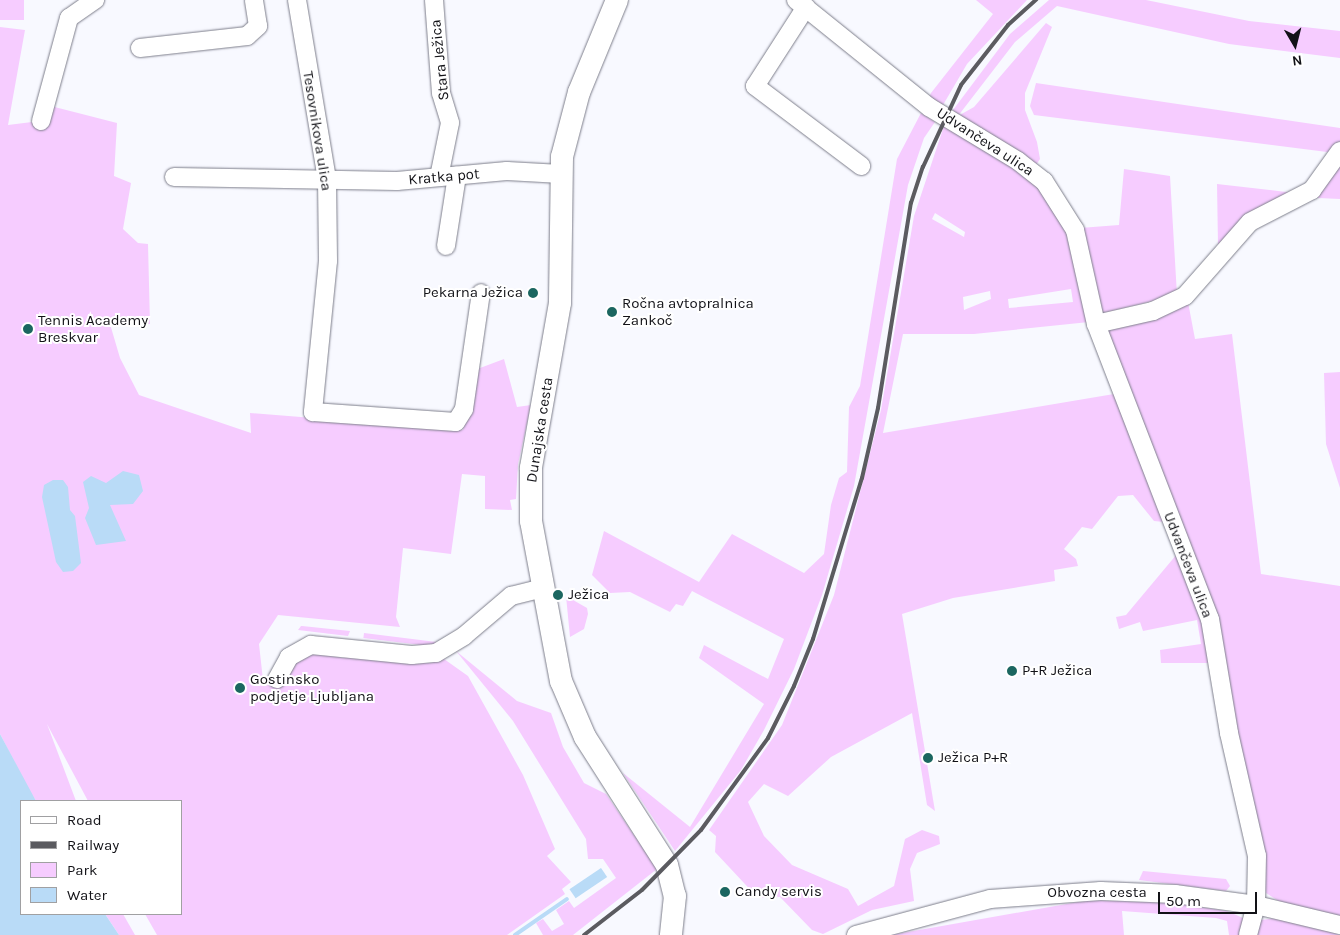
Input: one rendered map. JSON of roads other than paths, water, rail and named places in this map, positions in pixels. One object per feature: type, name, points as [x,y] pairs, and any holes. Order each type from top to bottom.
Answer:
[{"type":"main road","name":"Dunajska cesta","points":[[617,0],[578,92],[561,174],[560,303],[530,482],[540,589],[557,667],[579,724],[670,872],[675,896],[669,932]]},
{"type":"street","points":[[41,121],[69,18],[95,0]]},
{"type":"street","points":[[140,48],[247,36],[258,26],[254,0]]},
{"type":"street","name":"Tesovnikova ulica","points":[[296,0],[327,179],[328,261],[314,412],[456,422],[464,409],[481,293]]},
{"type":"street","name":"Stara Ježica","points":[[434,0],[441,93],[450,122],[446,246]]},
{"type":"street","name":"Udvančeva ulica","points":[[861,166],[755,86],[801,3],[928,107],[1018,161],[1044,181],[1075,230],[1096,324],[1210,618],[1229,733],[1257,856],[1256,905],[1248,935]]},
{"type":"street","points":[[1096,324],[1153,311],[1185,296],[1250,222],[1312,190],[1340,151]]},
{"type":"street","name":"Kratka pot","points":[[174,177],[327,179],[448,176],[507,171],[561,174]]},
{"type":"street","points":[[277,679],[289,657],[311,646],[412,655],[436,653],[464,636],[510,596],[540,589]]},
{"type":"street","name":"Obvozna cesta","points":[[856,935],[928,912],[1029,894],[1175,894],[1256,905],[1340,925]]},
{"type":"water","points":[[123,471],[139,475],[143,491],[133,504],[110,505],[126,541],[96,545],[85,518],[89,508],[83,482],[91,476],[106,483]]},
{"type":"water","points":[[53,480],[63,480],[68,487],[70,510],[75,516],[81,563],[73,571],[63,572],[56,562],[42,497],[44,485]]},
{"type":"water","points":[[0,734],[35,800],[20,800],[20,915],[106,915],[119,935],[0,935]]},
{"type":"water","points":[[601,868],[607,877],[576,898],[569,889]]},
{"type":"waterway","points":[[515,935],[567,899]]},
{"type":"railway","points":[[584,935],[642,890],[701,830],[768,738],[794,686],[813,639],[862,478],[878,408],[911,203],[923,167],[961,85],[1008,25],[1036,0]]},
{"type":"place","name":"Pekarna Ježica","points":[[533,293]]},
{"type":"place","name":"Ročna avtopralnica Zankoč","points":[[612,312]]},
{"type":"place","name":"Tennis Academy Breskvar","points":[[28,329]]},
{"type":"place","name":"Ježica","points":[[558,595]]},
{"type":"place","name":"P+R Ježica","points":[[1012,671]]},
{"type":"place","name":"Gostinsko podjetje Ljubljana","points":[[240,688]]},
{"type":"place","name":"Ježica P+R","points":[[928,758]]},
{"type":"place","name":"Candy servis","points":[[725,892]]}]
